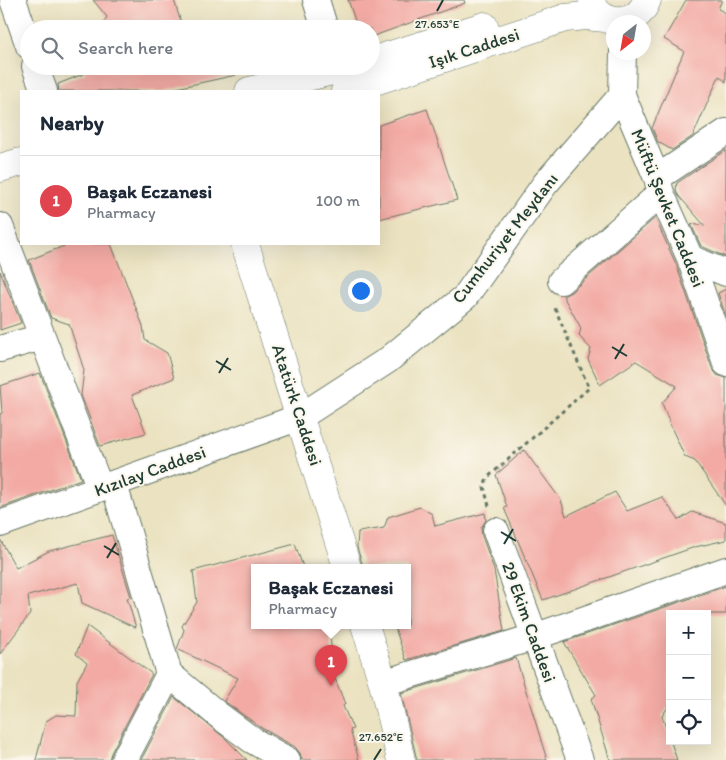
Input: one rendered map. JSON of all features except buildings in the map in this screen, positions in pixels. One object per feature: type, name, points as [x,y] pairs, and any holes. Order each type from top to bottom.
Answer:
[{"type":"main road","name":"Işık Caddesi","points":[[380,58],[564,0]]},
{"type":"main road","points":[[637,15],[647,0]]},
{"type":"main road","name":"Işık Caddesi","points":[[380,65],[565,18],[606,16]]},
{"type":"main road","name":"Işık Caddesi","points":[[255,90],[338,75]]},
{"type":"main road","points":[[0,168],[20,162]]},
{"type":"main road","name":"Atatürk Caddesi","points":[[244,245],[347,564]]},
{"type":"main road","points":[[366,629],[383,683],[401,760]]},
{"type":"street","points":[[13,0],[20,20]]},
{"type":"street","points":[[316,0],[323,20]]},
{"type":"street","name":"Müftü Şevket Caddesi","points":[[623,60],[622,95],[690,258],[726,363]]},
{"type":"street","points":[[38,75],[44,90]]},
{"type":"street","name":"Cumhuriyet Meydanı","points":[[300,417],[388,360],[465,297],[545,184],[622,95]]},
{"type":"street","points":[[561,281],[659,185],[726,132]]},
{"type":"street","points":[[0,226],[42,337],[107,486],[169,674],[252,740],[287,760]]},
{"type":"street","points":[[690,258],[726,273]]},
{"type":"street","points":[[0,349],[42,337]]},
{"type":"street","name":"Kızılay Caddesi","points":[[0,524],[300,417]]},
{"type":"street","name":"29 Ekim Caddesi","points":[[496,531],[580,760]]},
{"type":"street","points":[[383,683],[534,637],[726,570]]},
{"type":"street","points":[[124,760],[169,674]]},
{"type":"path","points":[[496,531],[484,486],[487,478],[588,388],[552,300],[554,290],[561,281]]},
{"type":"place","name":"Başak Eczanesi","points":[[331,686]]}]
